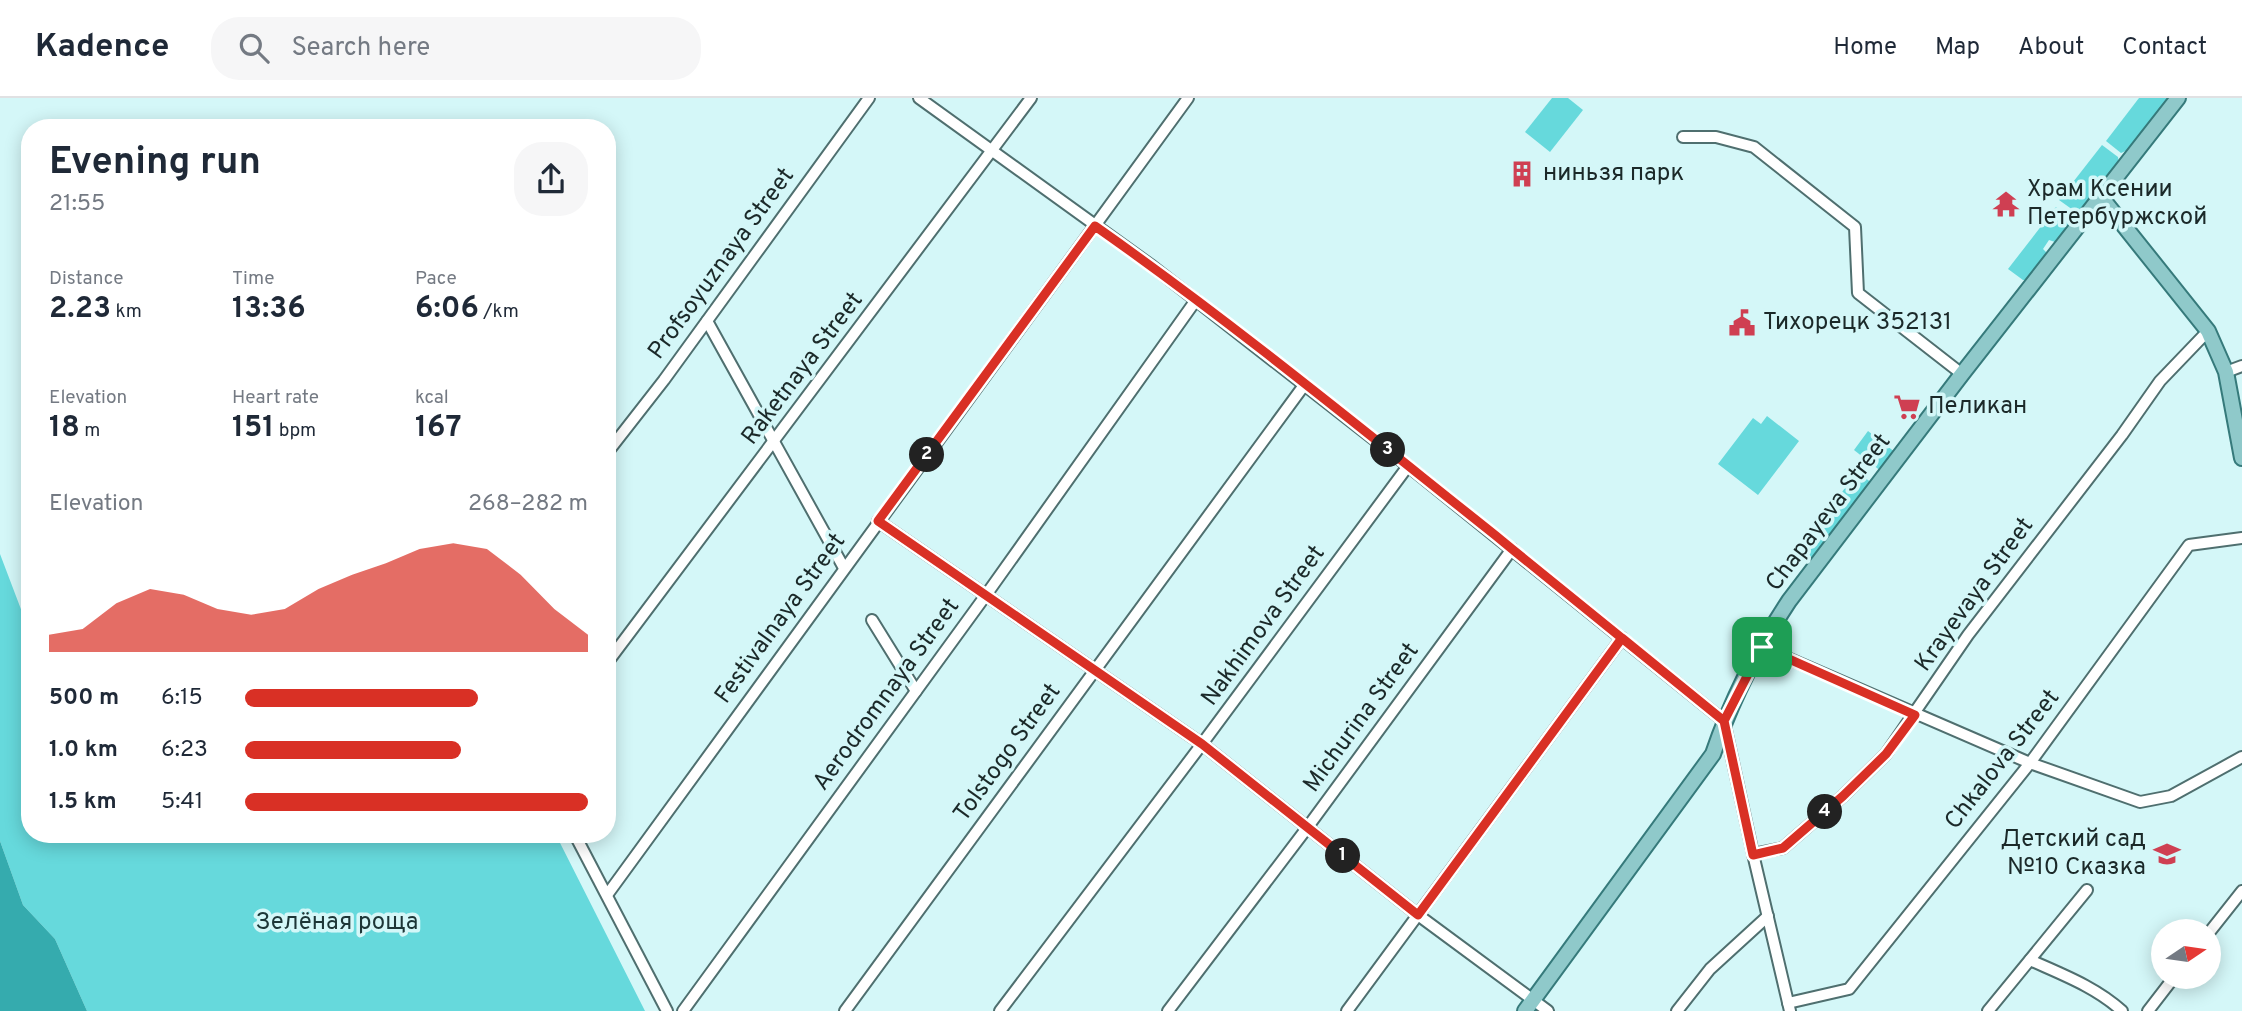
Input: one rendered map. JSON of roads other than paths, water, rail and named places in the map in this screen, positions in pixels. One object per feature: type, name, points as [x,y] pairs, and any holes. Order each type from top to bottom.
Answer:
[{"type":"main road","name":"Chapayeva Street","points":[[1529,1006],[1713,754],[1724,721],[1771,629],[1789,601],[2178,98]]},
{"type":"main road","points":[[2101,197],[2208,331],[2226,372],[2242,458]]},
{"type":"street","name":"Profsoyuznaya Street","points":[[616,441],[869,98]]},
{"type":"street","points":[[919,98],[1196,300],[1305,384],[1724,721],[1789,1007]]},
{"type":"street","name":"Raketnaya Street","points":[[616,651],[1031,98]]},
{"type":"street","name":"Festivalnaya Street","points":[[607,895],[1188,98]]},
{"type":"street","points":[[1683,137],[1716,137],[1754,147],[1855,227],[1858,293],[1962,374]]},
{"type":"street","name":"Aerodromnaya Street","points":[[683,1011],[986,595],[1196,300]]},
{"type":"street","points":[[707,321],[844,568]]},
{"type":"street","name":"Krayevaya Street","points":[[1753,855],[1783,848],[1886,754],[1968,635],[2122,435],[2160,381],[2208,331]]},
{"type":"street","points":[[2226,372],[2242,366]]},
{"type":"street","name":"Tolstogo Street","points":[[845,1011],[1305,384]]},
{"type":"street","name":"Nakhimova Street","points":[[1000,1011],[1408,466]]},
{"type":"street","points":[[878,521],[1202,744],[1529,1006],[1548,1011]]},
{"type":"street","name":"Chkalova Street","points":[[1789,1007],[1849,989],[2030,763],[2189,545],[2242,538]]},
{"type":"street","name":"Michurina Street","points":[[1168,1011],[1307,828],[1512,549]]},
{"type":"street","points":[[872,620],[916,691]]},
{"type":"street","points":[[1347,1011],[1622,638]]},
{"type":"street","points":[[1762,647],[2030,763],[2140,802],[2171,796],[2242,757]]},
{"type":"street","points":[[579,843],[667,1011]]},
{"type":"street","points":[[1988,1011],[2087,890]]},
{"type":"street","points":[[2220,919],[2242,891]]},
{"type":"street","points":[[1677,1011],[1710,969],[1768,916]]},
{"type":"street","points":[[2030,960],[2081,983],[2122,1011]]},
{"type":"street","points":[[2148,1011],[2165,989]]},
{"type":"place","name":"ниньзя парк","points":[[1522,174]]},
{"type":"place","name":"Храм Ксении Петербуржской","points":[[2006,204]]},
{"type":"place","name":"Тихорецк 352131","points":[[1742,323]]},
{"type":"place","name":"Пеликан","points":[[1907,407]]},
{"type":"place","name":"Детский сад №10 Сказка","points":[[2167,854]]},
{"type":"park label","name":"Зелёная роща","points":[[337,923]]}]
